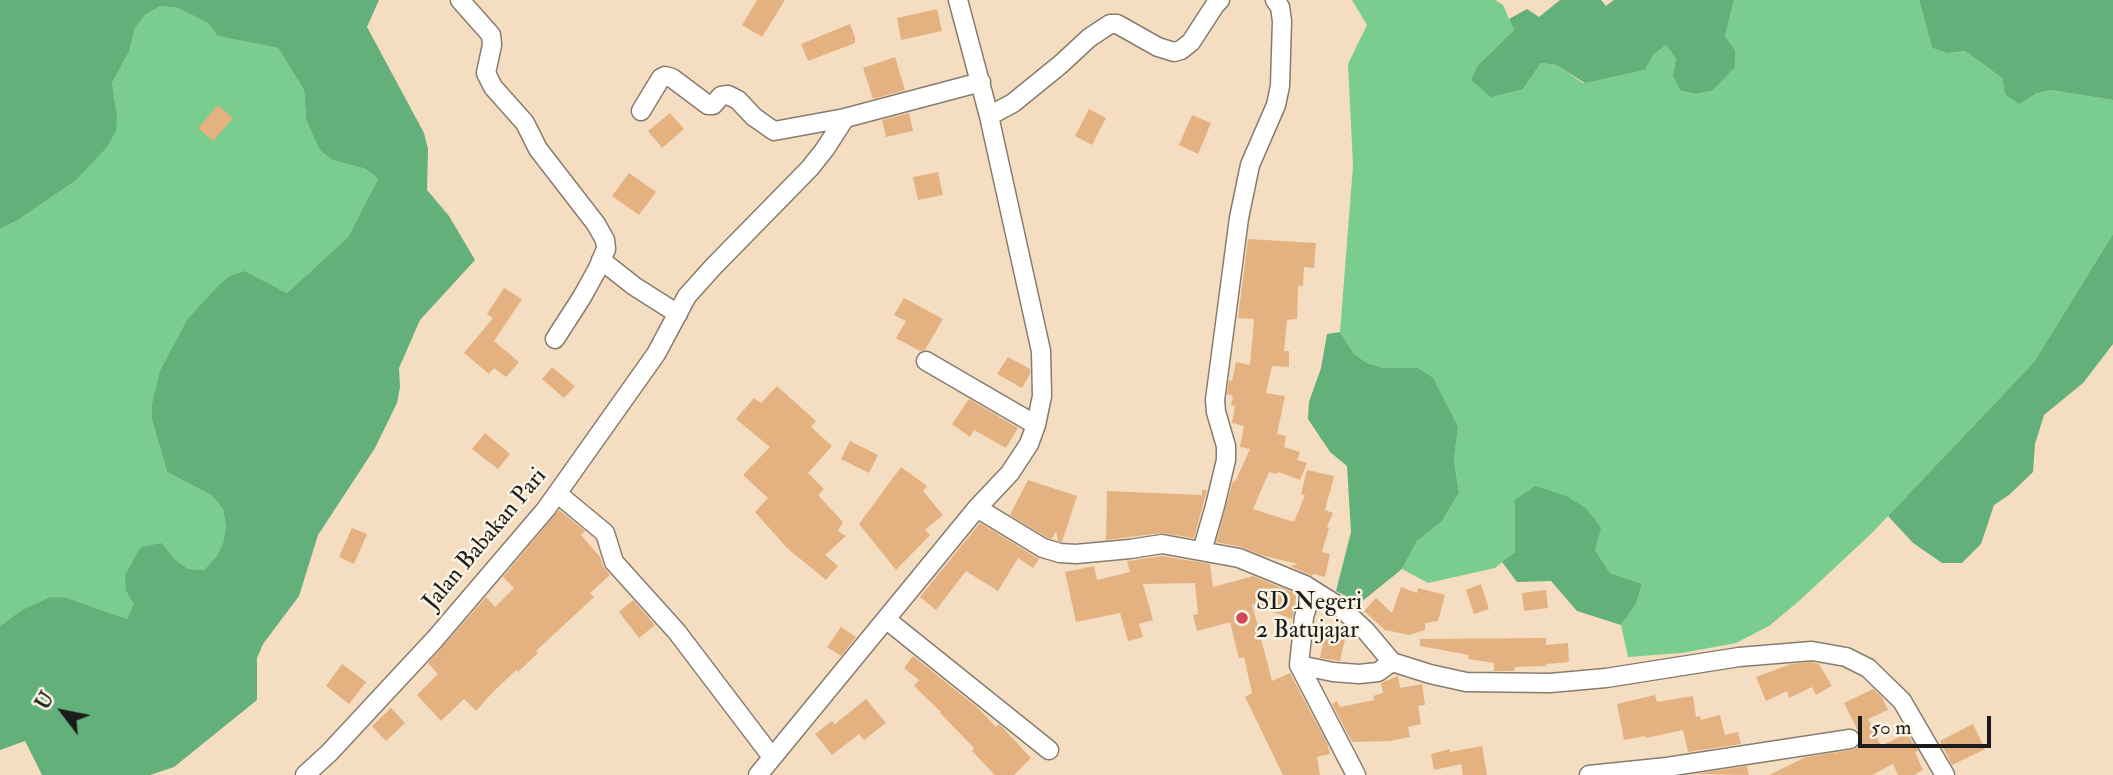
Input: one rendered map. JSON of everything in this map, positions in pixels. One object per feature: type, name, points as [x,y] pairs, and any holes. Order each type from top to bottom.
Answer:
[{"type":"street","points":[[460,0],[491,35],[492,45],[486,73],[493,87],[524,122],[538,149],[605,240],[606,249],[582,298],[555,339]]},
{"type":"street","points":[[758,775],[977,508],[1010,473],[1029,444],[1036,425],[1042,396],[1041,351],[981,82],[958,0]]},
{"type":"street","points":[[989,117],[1013,103],[1089,38],[1110,24],[1117,24],[1158,47],[1174,52],[1191,42],[1220,0]]},
{"type":"street","points":[[1202,551],[1226,460],[1226,446],[1215,400],[1239,218],[1251,166],[1276,105],[1280,86],[1279,50],[1282,21],[1280,7],[1275,0]]},
{"type":"street","points":[[641,111],[661,78],[665,76],[672,78],[708,105],[728,95],[738,100],[754,117],[774,131],[845,118],[981,82]]},
{"type":"street","name":"Jalan Babakan Pari","points":[[305,775],[329,753],[444,629],[558,494],[656,354],[688,296],[810,168],[845,118]]},
{"type":"street","points":[[601,260],[645,294],[678,314]]},
{"type":"street","points":[[926,360],[1036,425]]},
{"type":"street","points":[[558,494],[604,533],[614,562],[677,632],[772,757]]},
{"type":"street","points":[[977,508],[1036,544],[1060,553],[1130,549],[1162,544],[1239,558],[1312,590],[1340,607],[1392,662],[1466,682],[1550,684],[1739,657],[1812,651],[1846,657],[1868,668],[1902,701],[1945,775]]},
{"type":"street","points":[[1312,590],[1304,617],[1299,666],[1356,775]]},
{"type":"street","points":[[887,620],[1049,751]]},
{"type":"street","points":[[1299,666],[1359,674],[1378,673],[1392,662]]},
{"type":"street","points":[[1589,775],[1667,767],[1850,739]]},
{"type":"green space","points":[[0,0],[379,0],[367,27],[424,133],[428,149],[427,190],[449,216],[475,260],[420,320],[399,368],[397,403],[375,448],[318,535],[299,596],[263,644],[257,658],[257,700],[174,767],[150,775],[42,775],[25,741],[0,750],[0,626],[20,611],[51,597],[67,598],[127,619],[134,604],[126,591],[125,575],[141,547],[162,543],[175,559],[188,569],[204,570],[216,557],[223,543],[226,526],[223,509],[211,495],[167,472],[152,420],[152,404],[160,371],[187,320],[218,286],[230,276],[245,271],[287,293],[348,237],[378,179],[366,169],[333,160],[320,150],[306,119],[304,90],[278,48],[218,36],[208,23],[178,8],[161,6],[146,14],[135,28],[129,52],[112,83],[117,115],[116,131],[106,148],[75,181],[18,220],[0,229]]},
{"type":"green space","points":[[1352,0],[1495,0],[1503,5],[1514,30],[1478,65],[1523,89],[1541,63],[1556,65],[1583,83],[1645,70],[1654,54],[1667,44],[1676,58],[1673,75],[1696,94],[1712,91],[1735,66],[1735,50],[1725,36],[1734,0],[1919,0],[1932,48],[1947,53],[1965,51],[2002,78],[2005,94],[2035,94],[2051,90],[2113,100],[2113,234],[2034,362],[1871,534],[1799,601],[1769,626],[1736,643],[1682,653],[1628,657],[1621,625],[1636,604],[1642,584],[1610,573],[1595,550],[1515,530],[1515,552],[1495,568],[1428,583],[1402,569],[1417,541],[1442,521],[1459,493],[1454,460],[1458,427],[1418,368],[1384,368],[1367,363],[1354,354],[1340,332],[1353,166],[1348,64],[1367,25]]},
{"type":"green space","points":[[1560,0],[1601,0],[1606,6],[1614,0],[1734,0],[1725,36],[1735,50],[1735,67],[1712,91],[1696,94],[1680,90],[1673,75],[1676,58],[1666,45],[1654,54],[1645,70],[1585,83],[1556,65],[1541,63],[1523,89],[1491,97],[1471,80],[1478,65],[1514,30],[1509,19],[1527,9],[1539,17]]},
{"type":"green space","points":[[1919,0],[2113,0],[2113,100],[2051,90],[2035,94],[2019,104],[2005,94],[2002,78],[1965,51],[1947,53],[1932,48]]},
{"type":"green space","points":[[161,6],[178,8],[208,23],[219,36],[278,48],[304,90],[306,119],[333,160],[366,169],[378,179],[348,237],[287,293],[245,271],[152,420],[167,472],[211,495],[223,509],[226,526],[223,543],[216,557],[204,570],[188,569],[175,559],[162,543],[126,591],[135,604],[127,619],[67,598],[20,611],[0,626],[0,229],[18,220],[75,181],[117,115],[112,83],[129,52],[135,28],[146,14]]},
{"type":"green space","points":[[2113,234],[2113,344],[2083,383],[2044,415],[2035,444],[2033,472],[1994,505],[1981,544],[1962,563],[1942,563],[1913,543],[1888,516],[2034,362]]},
{"type":"green space","points":[[1340,332],[1354,354],[1367,363],[1384,368],[1418,368],[1433,378],[1458,427],[1454,460],[1459,493],[1442,521],[1417,541],[1402,569],[1360,603],[1336,591],[1351,532],[1347,466],[1330,452],[1308,419],[1309,402],[1321,368],[1327,334]]},
{"type":"green space","points":[[1535,486],[1566,496],[1586,508],[1601,528],[1595,550],[1610,573],[1642,584],[1636,604],[1621,625],[1577,611],[1551,581],[1517,582],[1502,562],[1515,552],[1515,500]]},
{"type":"building","points":[[757,0],[785,0],[762,37],[742,25]]},
{"type":"building","points":[[937,9],[942,31],[901,40],[897,18]]},
{"type":"building","points":[[850,24],[855,43],[808,61],[801,44]]},
{"type":"building","points":[[895,57],[905,90],[873,99],[863,68]]},
{"type":"building","points":[[218,105],[233,118],[213,141],[198,128]]},
{"type":"building","points":[[1089,109],[1106,118],[1092,145],[1075,136]]},
{"type":"building","points":[[670,113],[684,129],[662,148],[648,131]]},
{"type":"building","points":[[909,113],[913,131],[886,137],[882,120]]},
{"type":"building","points":[[1192,115],[1211,123],[1198,154],[1179,145]]},
{"type":"building","points":[[938,172],[943,195],[918,200],[913,177]]},
{"type":"building","points":[[629,173],[656,192],[639,215],[612,196]]},
{"type":"building","points":[[1248,239],[1316,243],[1314,268],[1304,267],[1303,286],[1298,286],[1297,319],[1287,320],[1284,351],[1289,351],[1289,367],[1272,366],[1266,393],[1285,396],[1277,434],[1286,436],[1284,447],[1300,452],[1297,460],[1307,463],[1300,480],[1278,472],[1269,472],[1253,509],[1294,522],[1305,495],[1301,494],[1307,470],[1334,476],[1325,510],[1333,513],[1322,552],[1330,554],[1325,577],[1312,576],[1290,566],[1298,564],[1216,542],[1233,481],[1235,482],[1250,449],[1240,447],[1244,426],[1232,423],[1235,406],[1231,405],[1233,396],[1227,394],[1236,362],[1250,365],[1254,319],[1238,318]]},
{"type":"building","points":[[504,288],[522,299],[494,341],[519,362],[506,377],[494,368],[489,374],[464,353],[493,318],[487,314]]},
{"type":"building","points":[[904,298],[943,319],[925,350],[920,351],[896,338],[906,321],[894,315]]},
{"type":"building","points":[[1008,357],[1030,369],[1022,388],[997,374]]},
{"type":"building","points":[[552,367],[575,386],[564,398],[542,379]]},
{"type":"building","points":[[777,386],[816,421],[811,427],[832,446],[808,473],[824,489],[818,495],[843,522],[838,531],[846,536],[825,555],[838,566],[826,580],[787,548],[755,512],[768,498],[743,475],[770,447],[736,419],[754,398],[761,403]]},
{"type":"building","points":[[969,399],[1018,428],[1006,448],[974,430],[970,437],[952,424]]},
{"type":"building","points":[[485,433],[510,454],[498,469],[472,449]]},
{"type":"building","points":[[850,441],[878,455],[869,473],[841,459]]},
{"type":"building","points":[[901,467],[927,486],[923,491],[943,515],[925,530],[930,535],[896,570],[859,524]]},
{"type":"building","points":[[1028,480],[1077,496],[1062,542],[1058,541],[1056,531],[1052,539],[1048,538],[1010,515]]},
{"type":"building","points":[[1202,490],[1207,490],[1194,538],[1161,533],[1106,540],[1107,491],[1202,495]]},
{"type":"building","points":[[559,510],[585,531],[581,535],[600,557],[610,575],[590,593],[594,597],[476,711],[464,699],[441,721],[417,695],[438,674],[428,663],[486,597],[495,607],[514,588],[503,577]]},
{"type":"building","points":[[980,523],[1039,559],[1033,568],[1018,558],[998,591],[966,571],[936,610],[920,597]]},
{"type":"building","points":[[352,528],[367,534],[354,564],[339,557]]},
{"type":"building","points":[[1162,556],[1210,564],[1213,587],[1253,576],[1299,595],[1292,619],[1252,604],[1272,681],[1290,673],[1327,743],[1330,754],[1317,757],[1320,775],[1283,775],[1245,697],[1252,693],[1244,657],[1239,658],[1230,622],[1197,631],[1193,615],[1198,614],[1195,583],[1143,584],[1153,620],[1139,624],[1143,637],[1128,641],[1120,613],[1076,622],[1065,572],[1094,566],[1097,580],[1130,572],[1127,561]]},
{"type":"building","points":[[1481,584],[1489,609],[1474,614],[1466,590]]},
{"type":"building","points":[[1401,587],[1417,593],[1418,588],[1445,595],[1438,621],[1425,623],[1425,630],[1410,635],[1385,630],[1364,611],[1376,598],[1392,613]]},
{"type":"building","points":[[1546,590],[1548,608],[1524,611],[1522,593]]},
{"type":"building","points":[[633,600],[655,625],[639,638],[619,612]]},
{"type":"building","points":[[841,627],[856,637],[841,656],[827,647]]},
{"type":"building","points":[[1325,634],[1345,639],[1340,661],[1320,658]]},
{"type":"building","points":[[1546,638],[1546,645],[1568,643],[1569,662],[1515,667],[1514,671],[1494,671],[1494,663],[1468,659],[1469,655],[1420,646],[1420,639]]},
{"type":"building","points":[[913,656],[978,708],[996,727],[999,724],[1031,758],[1014,775],[995,775],[972,751],[974,748],[914,686],[919,680],[904,668]]},
{"type":"building","points":[[342,664],[366,682],[349,704],[326,686]]},
{"type":"building","points":[[1791,664],[1819,664],[1832,686],[1816,695],[1812,687],[1789,698],[1787,691],[1766,701],[1756,677]]},
{"type":"building","points":[[1398,676],[1400,688],[1422,684],[1425,705],[1418,706],[1421,724],[1408,727],[1410,737],[1390,741],[1352,742],[1332,704],[1337,701],[1340,707],[1375,700],[1373,696],[1383,693],[1381,683]]},
{"type":"building","points":[[1873,689],[1882,697],[1888,710],[1868,719],[1881,746],[1907,733],[1918,751],[1915,752],[1923,770],[1914,775],[1898,775],[1893,764],[1872,775],[1769,775],[1806,757],[1858,747],[1861,737],[1844,703]]},
{"type":"building","points":[[1655,695],[1657,702],[1693,696],[1696,717],[1700,716],[1701,720],[1720,715],[1725,735],[1738,732],[1741,744],[1688,752],[1683,730],[1624,740],[1617,704]]},
{"type":"building","points":[[866,699],[886,723],[864,740],[859,734],[832,755],[815,734],[832,721],[835,724]]},
{"type":"building","points":[[391,708],[405,723],[386,741],[372,726]]},
{"type":"building","points":[[1973,724],[1985,749],[1952,765],[1940,741]]},
{"type":"building","points":[[1482,746],[1487,775],[1463,775],[1461,764],[1434,770],[1431,754]]},
{"type":"building","points":[[1747,766],[1749,775],[1694,774]]},
{"type":"place","name":"SD Negeri 2 Batujajar","points":[[1242,618]]}]
